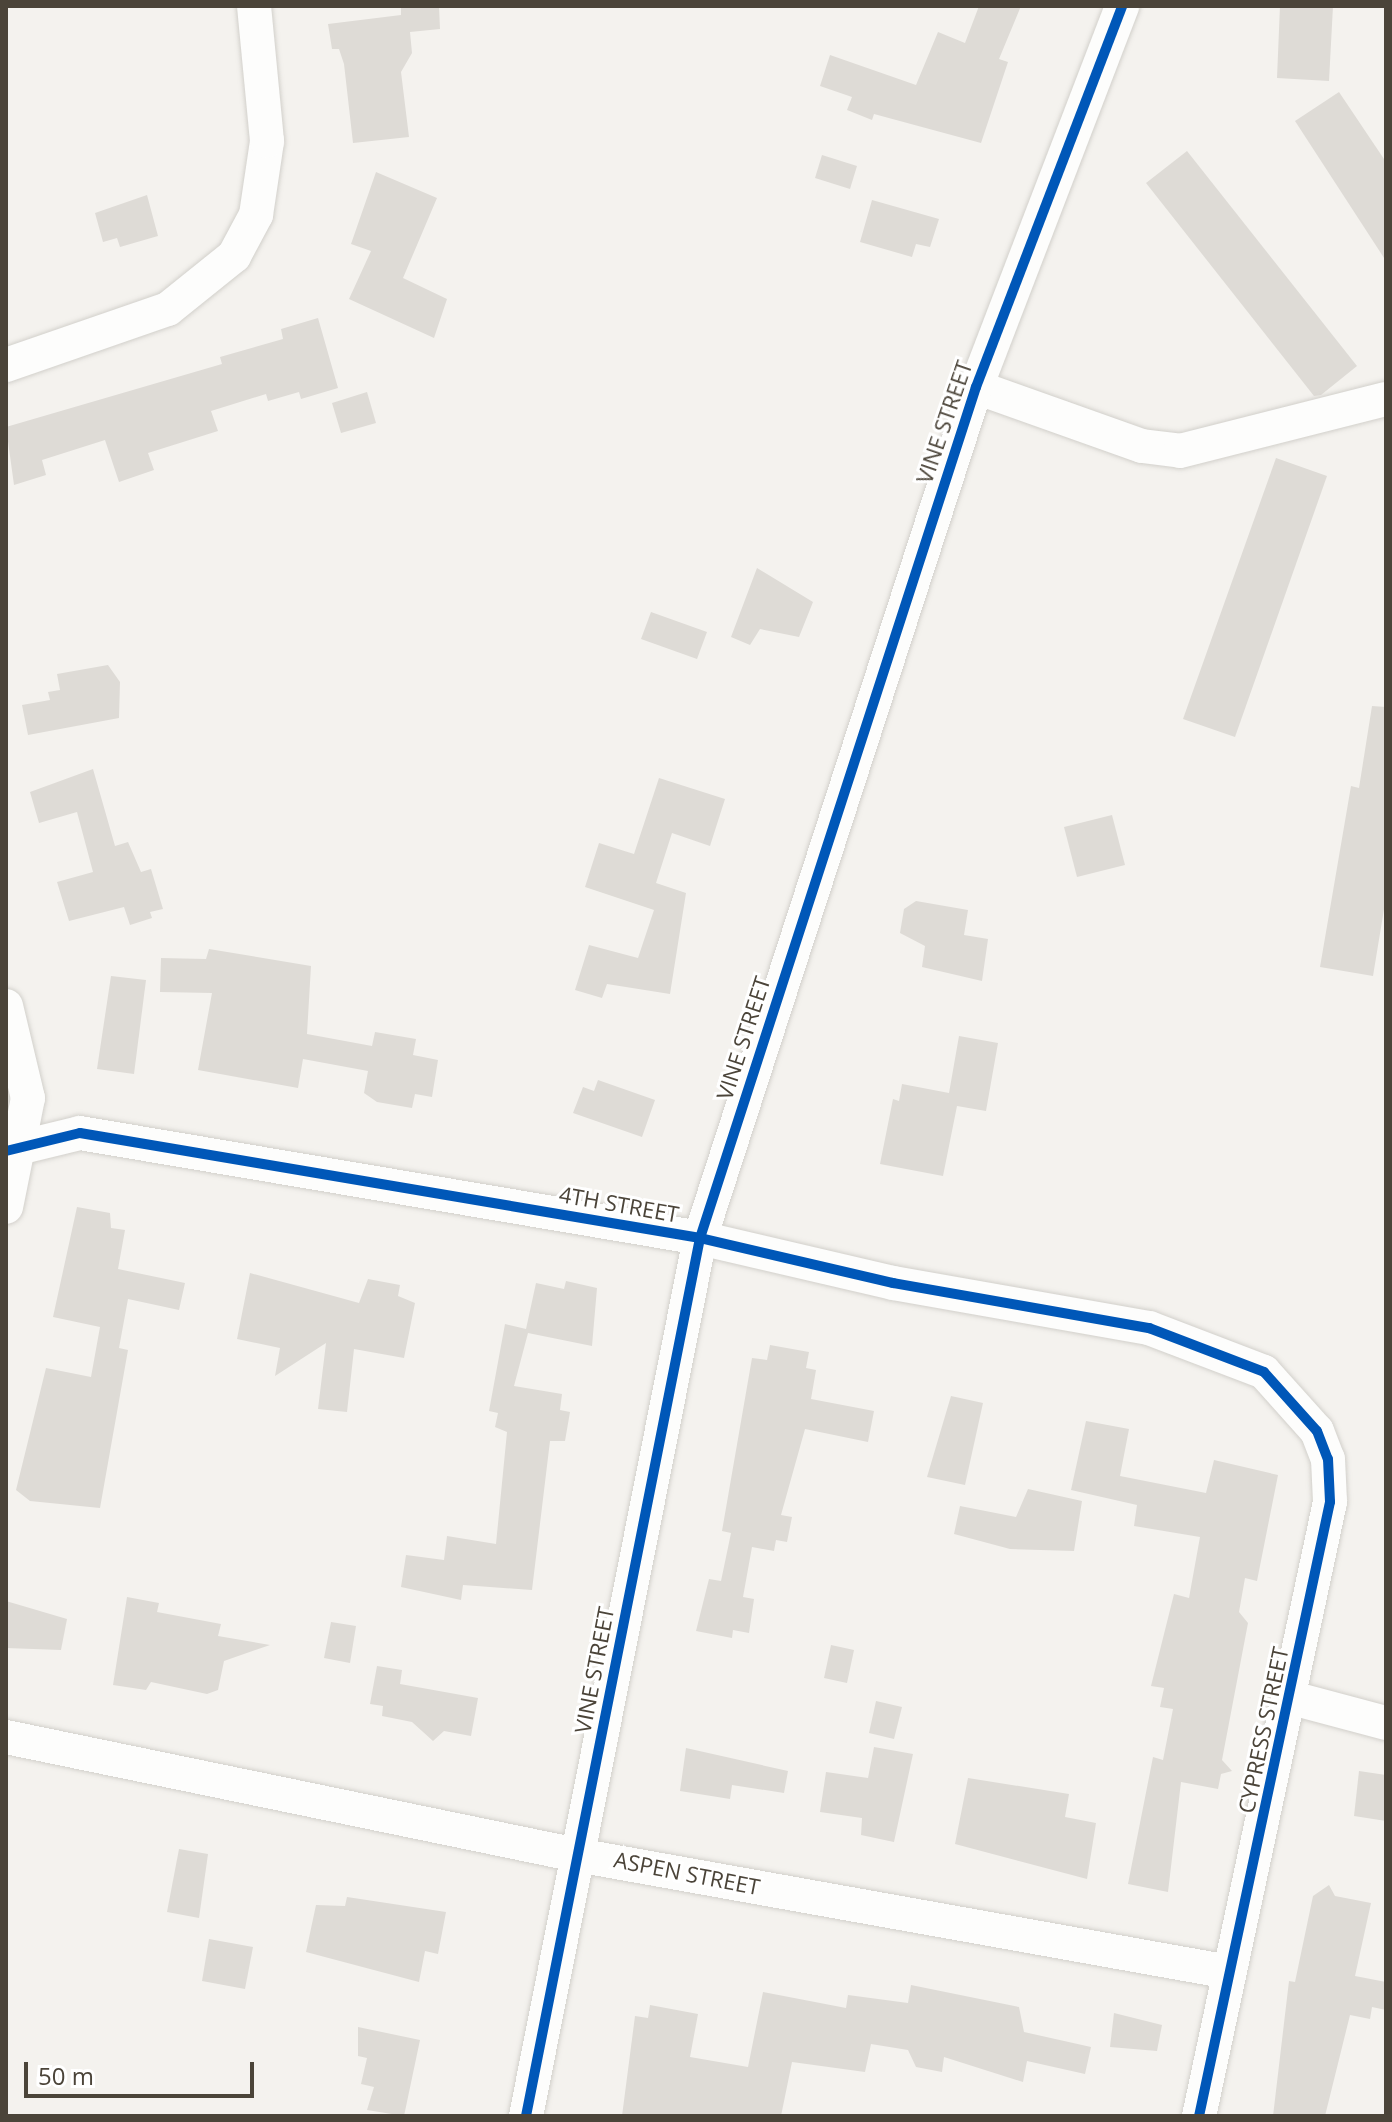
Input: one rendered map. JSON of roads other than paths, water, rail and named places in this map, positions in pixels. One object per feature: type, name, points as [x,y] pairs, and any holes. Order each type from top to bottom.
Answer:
[{"type":"street","points":[[6,365],[168,309],[234,256],[256,215],[267,141],[254,6]]},
{"type":"street","name":"VINE STREET","points":[[526,2116],[700,1238],[976,387],[1122,6]]},
{"type":"street","points":[[976,387],[1142,446],[1180,451],[1386,399]]},
{"type":"street","points":[[6,1006],[28,1098],[12,1150],[6,1207]]},
{"type":"street","name":"4TH STREET","points":[[12,1150],[80,1133],[700,1238],[893,1283],[1149,1328],[1264,1372]]},
{"type":"street","name":"CYPRESS STREET","points":[[1199,2116],[1292,1698],[1330,1502],[1328,1459],[1294,1399],[1264,1372]]},
{"type":"street","points":[[1292,1698],[1386,1723]]},
{"type":"street","name":"ASPEN STREET","points":[[6,1737],[577,1855],[1229,1972]]}]
